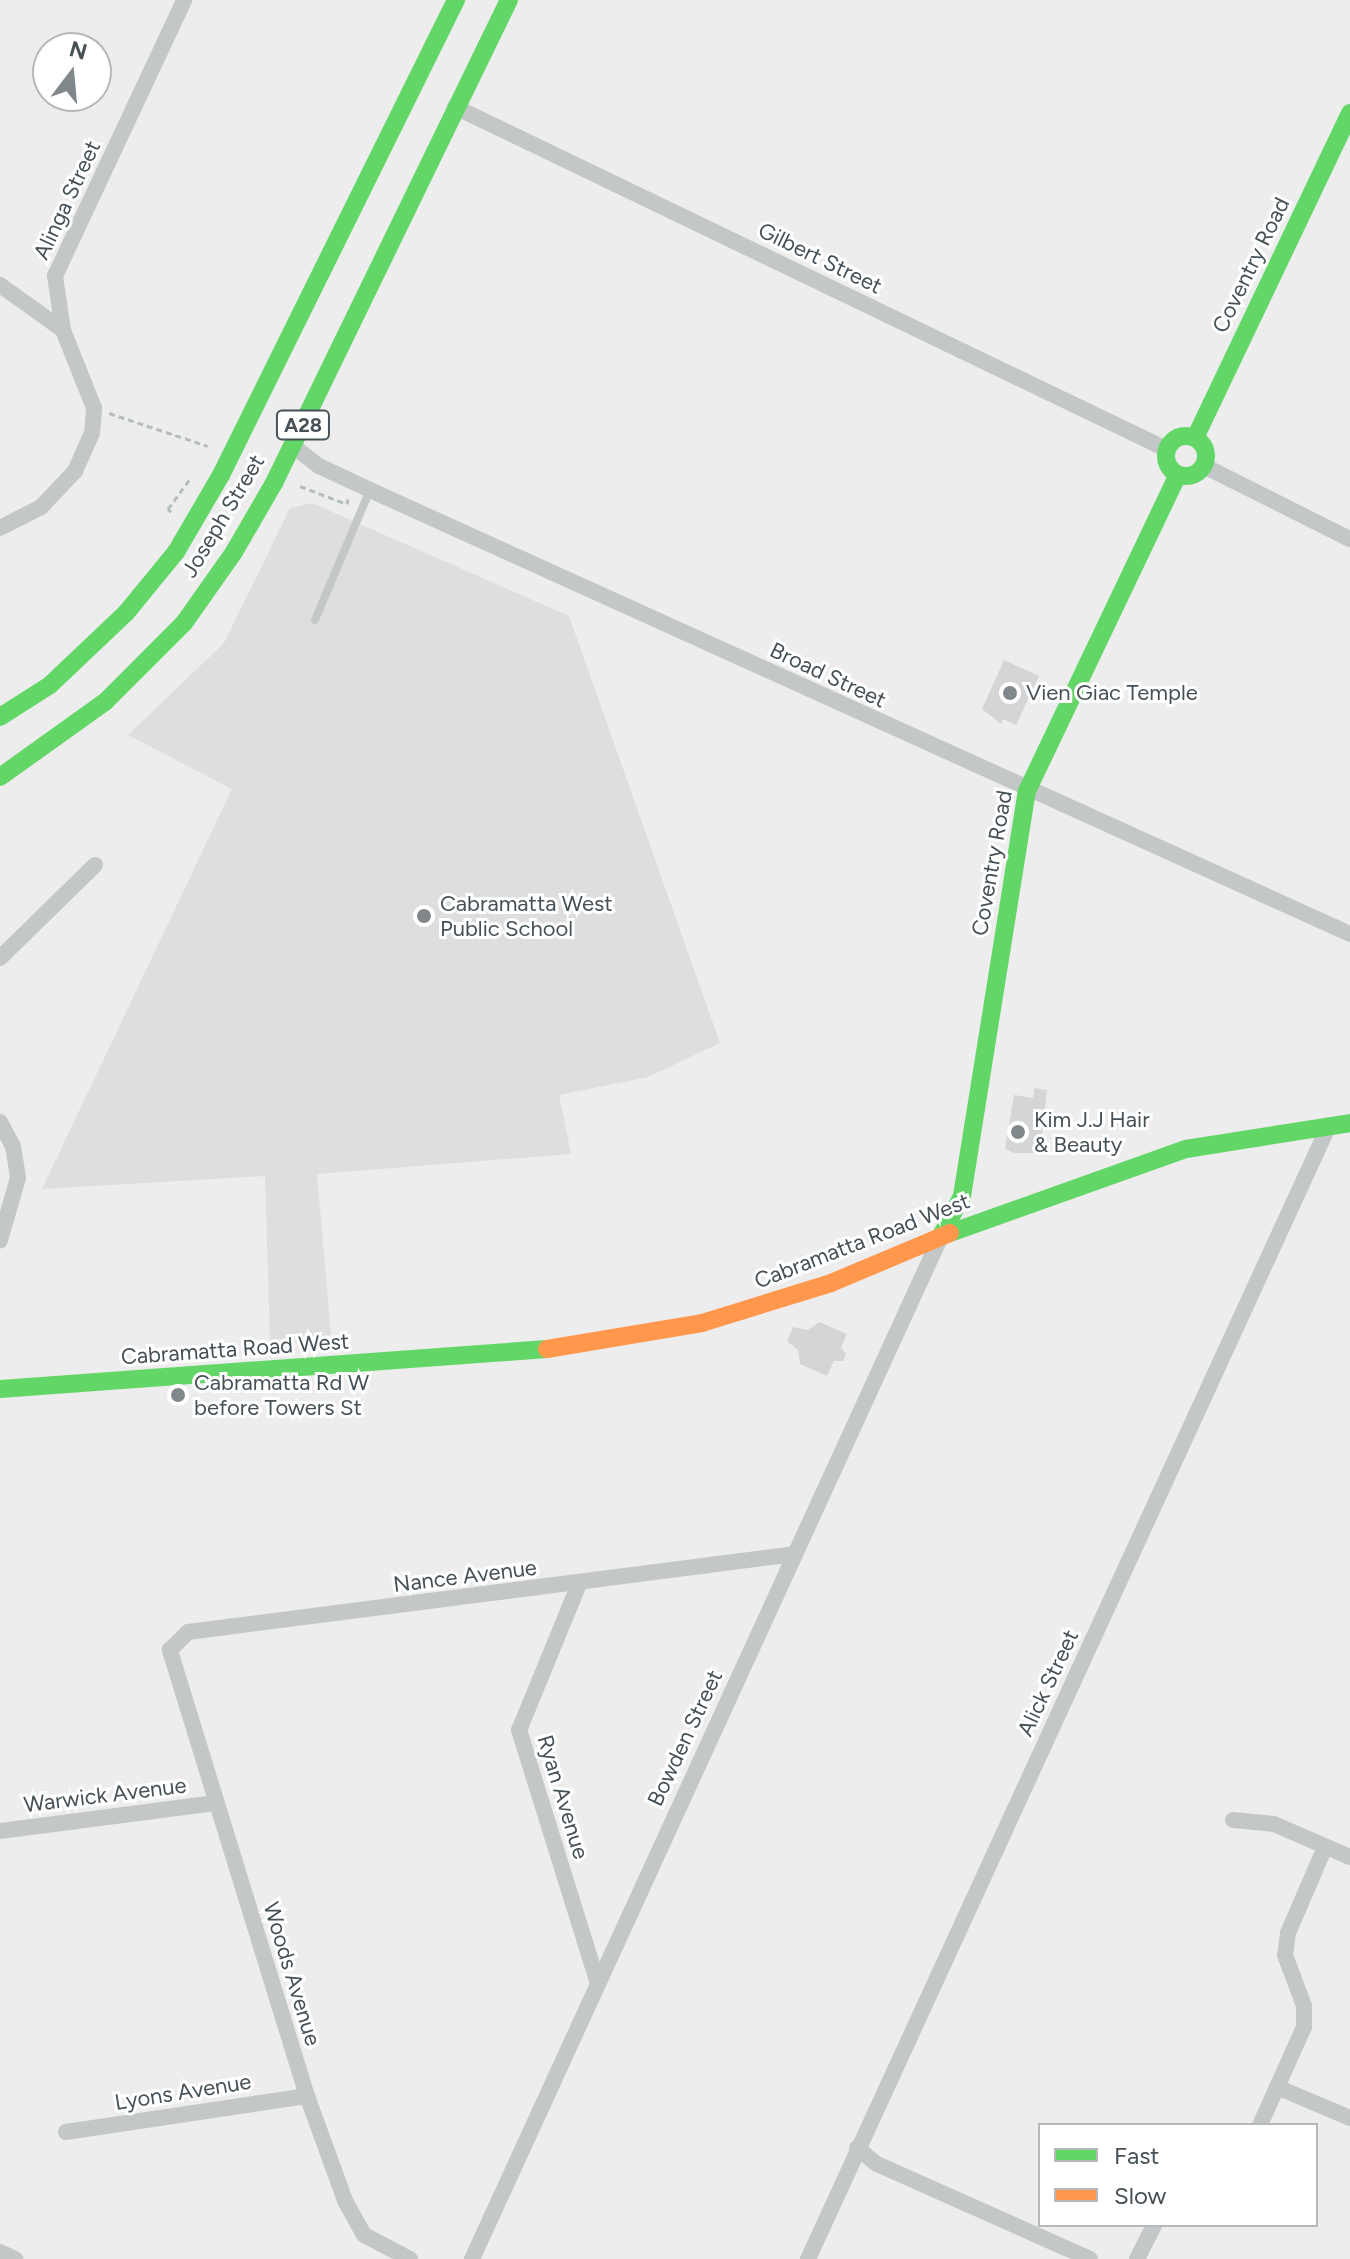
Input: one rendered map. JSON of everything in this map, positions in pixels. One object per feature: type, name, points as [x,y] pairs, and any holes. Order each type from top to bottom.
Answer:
[{"type":"main road","name":"Joseph Street","points":[[0,717],[61,675],[126,613],[176,552],[221,475],[456,0]]},
{"type":"main road","name":"Joseph Street","points":[[0,777],[106,701],[184,623],[249,528],[293,446],[509,0]]},
{"type":"main road","name":"Coventry Road","points":[[1195,438],[1350,113]]},
{"type":"main road","points":[[1181,436],[1195,438],[1204,447],[1204,466],[1194,475],[1178,475],[1166,463],[1166,449],[1181,436]]},
{"type":"main road","name":"Coventry Road","points":[[941,1236],[962,1196],[1027,791],[1178,475]]},
{"type":"main road","name":"Cabramatta Road West","points":[[0,1389],[564,1348],[702,1323],[765,1305],[941,1236],[1186,1149],[1350,1123]]},
{"type":"street","name":"Alinga Street","points":[[94,408],[63,330],[55,276],[184,0]]},
{"type":"street","name":"Gilbert Street","points":[[455,107],[1166,449]]},
{"type":"street","points":[[0,285],[63,330]]},
{"type":"street","points":[[0,528],[41,507],[75,471],[92,433],[94,408]]},
{"type":"street","name":"Broad Street","points":[[293,446],[319,466],[366,489],[1027,791],[1350,934]]},
{"type":"street","points":[[1204,466],[1350,539]]},
{"type":"street","points":[[0,958],[95,865]]},
{"type":"street","points":[[0,1122],[13,1146],[18,1178],[0,1240]]},
{"type":"street","name":"Alick Street","points":[[808,2259],[1329,1125]]},
{"type":"street","name":"Bowden Street","points":[[472,2259],[941,1236]]},
{"type":"street","name":"Nance Avenue","points":[[172,1672],[170,1650],[188,1632],[795,1554]]},
{"type":"street","name":"Ryan Avenue","points":[[579,1584],[519,1730],[597,1981]]},
{"type":"street","name":"Woods Avenue","points":[[172,1672],[307,2096],[346,2203],[364,2235],[410,2259]]},
{"type":"street","name":"Warwick Avenue","points":[[0,1831],[215,1803]]},
{"type":"street","points":[[1233,1820],[1274,1824],[1350,1857]]},
{"type":"street","points":[[1261,2123],[1304,2027],[1304,2006],[1285,1955],[1288,1933],[1325,1847]]},
{"type":"street","points":[[1277,2087],[1350,2118]]},
{"type":"street","name":"Lyons Avenue","points":[[66,2132],[307,2096]]},
{"type":"street","points":[[857,2148],[877,2164],[1090,2259]]},
{"type":"street","points":[[1137,2259],[1153,2227]]},
{"type":"street","points":[[0,2252],[15,2259]]},
{"type":"lane","points":[[315,620],[366,489]]},
{"type":"path","points":[[94,408],[212,447],[203,459]]},
{"type":"path","points":[[194,472],[168,509],[174,514],[200,477]]},
{"type":"path","points":[[293,484],[347,504],[349,499],[297,476]]},
{"type":"shaded area","name":"Cabramatta West Public School","points":[[312,503],[569,616],[720,1043],[648,1077],[559,1095],[571,1154],[317,1174],[331,1335],[270,1340],[265,1176],[42,1189],[232,789],[128,735],[224,643],[290,508]]},
{"type":"building","name":"Vien Giac Temple","points":[[1004,660],[1039,676],[1016,725],[1003,719],[1001,724],[982,709]]},
{"type":"building","points":[[1034,1088],[1047,1090],[1040,1153],[1014,1153],[1005,1149],[1014,1095],[1033,1098]]},
{"type":"building","points":[[819,1322],[847,1334],[841,1347],[846,1354],[843,1361],[834,1361],[827,1376],[800,1364],[798,1350],[787,1341],[793,1327],[808,1330]]},
{"type":"traffic: fast","points":[[0,717],[50,685],[126,613],[176,552],[221,475],[456,0]]},
{"type":"traffic: fast","points":[[0,777],[106,701],[184,623],[234,552],[274,483],[509,0]]},
{"type":"traffic: fast","points":[[1195,438],[1350,113]]},
{"type":"traffic: fast","points":[[1186,436],[1200,442],[1206,456],[1200,470],[1186,476],[1172,470],[1166,456],[1172,442],[1186,436]]},
{"type":"traffic: fast","points":[[941,1236],[962,1196],[1027,791],[1178,475]]},
{"type":"traffic: fast","points":[[950,1233],[1186,1149],[1350,1123]]},
{"type":"traffic: fast","points":[[0,1389],[547,1349]]},
{"type":"traffic: slow","points":[[547,1349],[702,1323],[831,1283],[950,1233]]},
{"type":"place","name":"Vien Giac Temple","points":[[1010,693]]},
{"type":"place","name":"Cabramatta West Public School","points":[[424,916]]},
{"type":"place","name":"Kim J.J Hair & Beauty","points":[[1018,1132]]},
{"type":"place","name":"Cabramatta Rd W before Towers St","points":[[178,1395]]}]
